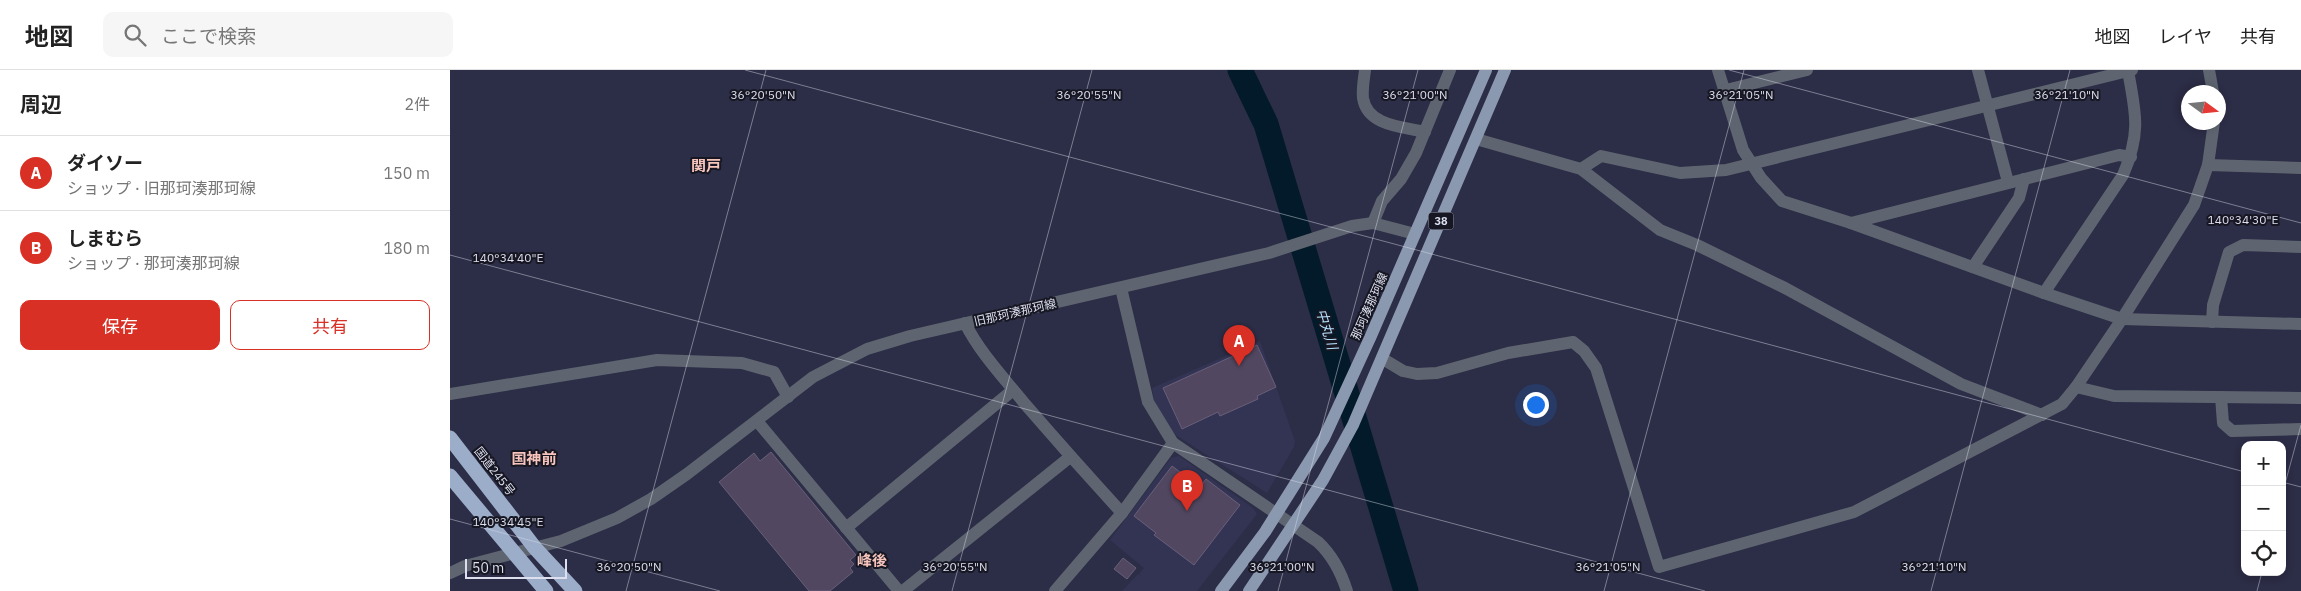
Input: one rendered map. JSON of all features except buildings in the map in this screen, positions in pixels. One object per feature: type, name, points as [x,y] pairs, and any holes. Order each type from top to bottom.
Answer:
[{"type":"highway","name":"国道245号","points":[[450,438],[535,548],[574,591]]},
{"type":"highway","points":[[450,476],[546,591]]},
{"type":"main road","name":"那珂湊那珂線","points":[[1221,591],[1278,513],[1324,438],[1370,338],[1486,70]]},
{"type":"main road","name":"38","points":[[1248,591],[1295,525],[1334,463],[1377,372],[1505,70]]},
{"type":"street","points":[[1365,70],[1363,99],[1371,116],[1383,122],[1425,132]]},
{"type":"street","points":[[1415,234],[1373,223],[1382,201],[1401,179],[1425,132],[1450,70]]},
{"type":"street","points":[[1718,70],[1726,90],[1743,150],[1782,201],[1851,223],[2044,293],[2122,319],[2301,324]]},
{"type":"street","points":[[1726,90],[1807,70]]},
{"type":"street","points":[[1978,70],[2008,182]]},
{"type":"street","points":[[1580,168],[1601,156],[1680,173],[1726,170],[1753,165],[2130,70],[2137,120],[2130,157],[2123,175],[2044,293]]},
{"type":"street","points":[[2209,70],[2212,85]]},
{"type":"street","points":[[1382,359],[1403,371],[1417,374],[1437,373],[1508,353],[1573,342],[1584,351],[1596,368],[1659,567],[1854,512],[2062,404],[2076,387],[2122,319],[2194,205],[2208,165],[2213,130]]},
{"type":"street","points":[[1476,139],[1580,168],[1660,230],[1697,245],[1785,288],[1961,384],[2042,415]]},
{"type":"street","points":[[1851,223],[2119,155],[2130,157]]},
{"type":"street","points":[[2208,165],[2301,168]]},
{"type":"street","points":[[1973,267],[2018,198],[2024,179]]},
{"type":"street","name":"旧那珂湊那珂線","points":[[450,573],[465,566],[535,548],[590,530],[651,499],[813,377],[867,349],[965,324],[1269,253],[1352,226],[1373,223]]},
{"type":"street","points":[[2212,322],[2214,304],[2229,252],[2243,245],[2301,247]]},
{"type":"street","points":[[1121,288],[1148,402],[1173,443],[1278,513],[1327,550],[1342,574],[1347,591]]},
{"type":"street","points":[[965,324],[973,339],[1013,390],[1070,457],[1122,513]]},
{"type":"street","points":[[450,394],[656,360],[742,363],[774,372],[788,397]]},
{"type":"street","points":[[2076,387],[2114,396],[2301,398]]},
{"type":"street","points":[[846,528],[1013,390]]},
{"type":"street","points":[[2221,397],[2223,423],[2232,431],[2301,429]]},
{"type":"street","points":[[757,421],[899,591]]},
{"type":"street","points":[[1054,591],[1122,513],[1173,443]]},
{"type":"street","points":[[903,591],[1070,457]]},
{"type":"shaded area","points":[[1260,341],[1295,441],[1294,447],[1267,493],[1177,436],[1168,427],[1155,404],[1152,388]]},
{"type":"shaded area","points":[[1179,456],[1253,508],[1257,514],[1197,591],[1122,591],[1138,574],[1143,578],[1139,574],[1144,568],[1110,540],[1171,458]]},
{"type":"waterway","name":"中丸川","points":[[1240,70],[1266,124],[1406,591]]},
{"type":"place","name":"ダイソー","points":[[1239,366]]},
{"type":"place","name":"しまむら","points":[[1187,511]]},
{"type":"district","name":"関戸","points":[[706,165]]},
{"type":"district","name":"国神前","points":[[534,458]]},
{"type":"district","name":"峰後","points":[[872,560]]}]
